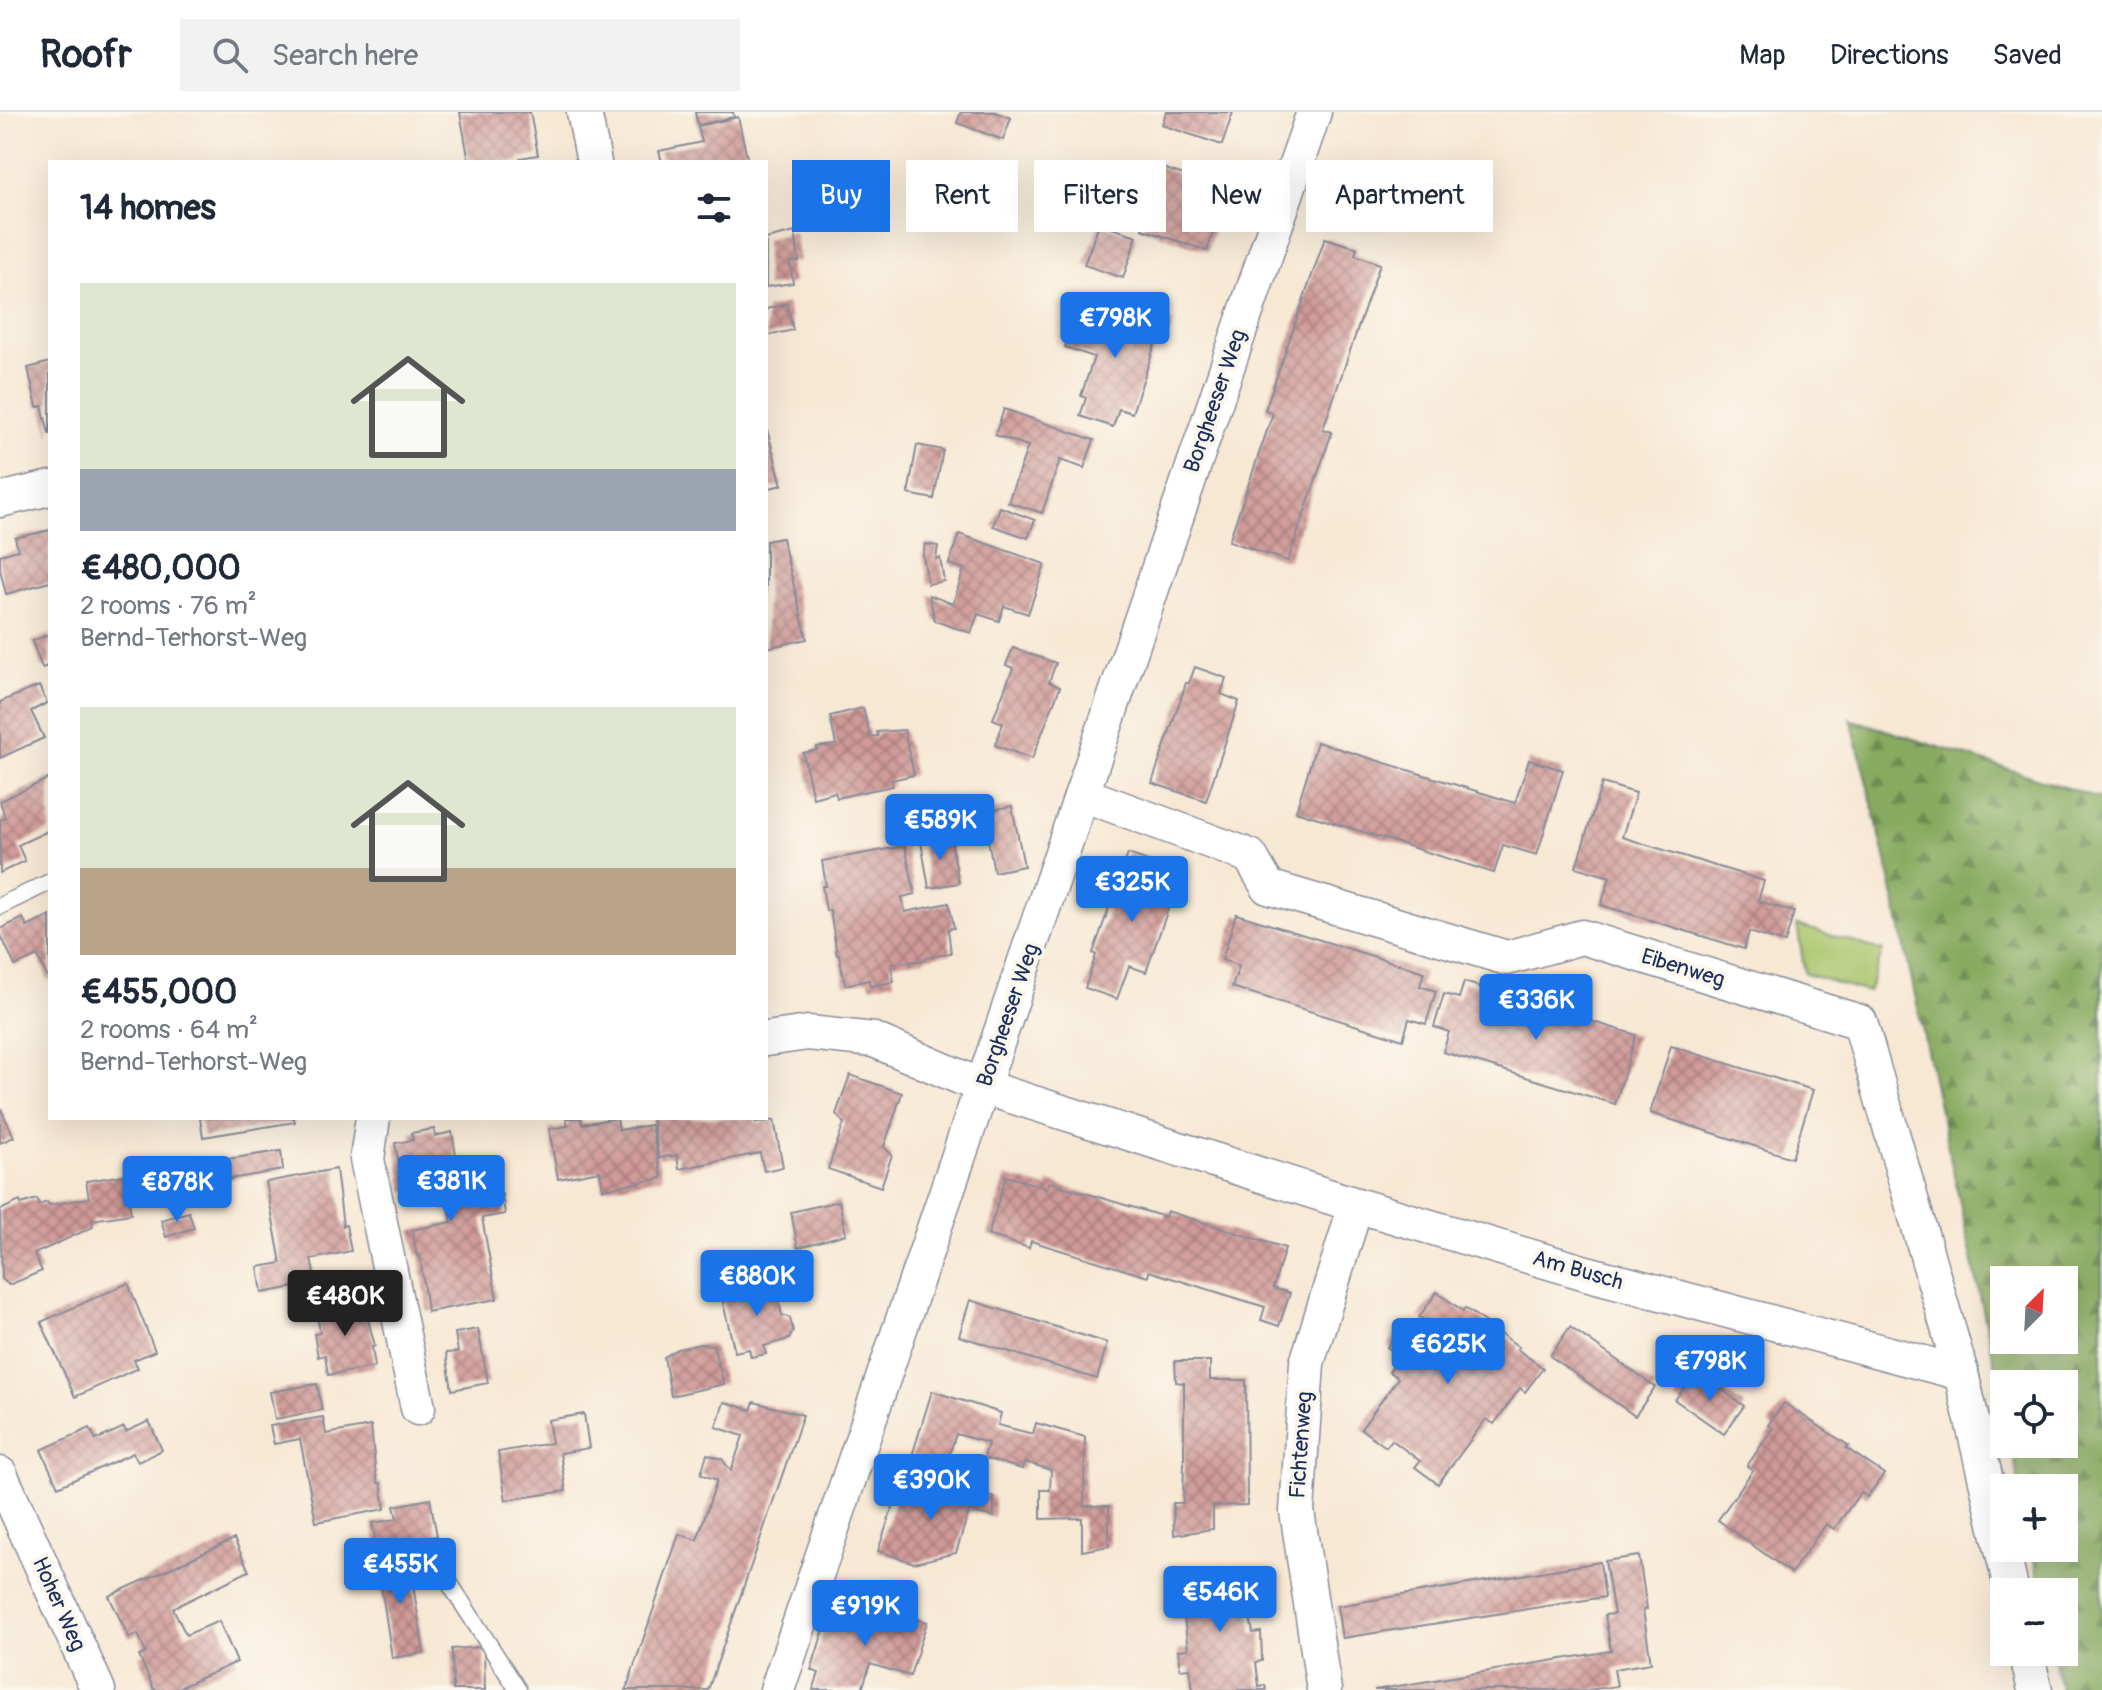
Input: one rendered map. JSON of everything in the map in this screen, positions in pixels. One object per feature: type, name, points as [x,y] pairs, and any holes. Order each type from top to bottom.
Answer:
[{"type":"street","points":[[584,112],[594,160]]},
{"type":"street","name":"Borgheeser Weg","points":[[777,1690],[1314,112]]},
{"type":"street","points":[[0,500],[48,488]]},
{"type":"street","name":"Eibenweg","points":[[1082,794],[1250,856],[1268,887],[1507,958],[1582,937],[1860,1022],[1961,1373]]},
{"type":"street","name":"Am Busch","points":[[768,1039],[808,1033],[874,1040],[983,1087],[1356,1205],[1600,1277],[1961,1373]]},
{"type":"street","points":[[373,1120],[367,1159],[418,1408]]},
{"type":"street","name":"Fichtenweg","points":[[1324,1690],[1297,1511],[1307,1363],[1356,1205]]},
{"type":"street","points":[[1961,1373],[2009,1578]]},
{"type":"street","name":"Hoher Weg","points":[[0,1474],[98,1690]]},
{"type":"street","points":[[2029,1666],[2035,1690]]},
{"type":"lane","points":[[0,906],[48,883]]},
{"type":"lane","points":[[443,1573],[518,1690]]},
{"type":"green space","points":[[1851,719],[2102,799],[2102,1690],[2060,1690],[2056,1666],[2078,1666],[2078,1578],[2038,1578],[2035,1562],[2078,1562],[2078,1474],[2017,1474],[2014,1458],[2078,1458],[2078,1370],[1996,1370],[1993,1354],[2078,1354],[2078,1266],[1990,1266],[1990,1342],[1885,856]]},
{"type":"green space","points":[[1797,925],[1883,951],[1868,992],[1805,974]]},
{"type":"building","points":[[460,112],[530,112],[538,155],[520,160],[469,160]]},
{"type":"building","points":[[695,112],[733,112],[734,117],[698,125]]},
{"type":"building","points":[[961,112],[995,112],[1011,118],[1003,140],[957,123]]},
{"type":"building","points":[[1166,112],[1233,112],[1222,145],[1162,125]]},
{"type":"building","points":[[738,117],[748,160],[661,160],[659,151],[702,142],[698,126]]},
{"type":"building","points":[[1166,169],[1182,174],[1182,232],[1214,232],[1207,251],[1151,232],[1166,232]]},
{"type":"building","points":[[795,232],[799,261],[790,262],[793,283],[768,287],[768,239]]},
{"type":"building","points":[[1096,232],[1124,232],[1137,236],[1123,278],[1084,265]]},
{"type":"building","points":[[1325,238],[1357,248],[1355,255],[1380,264],[1323,429],[1332,432],[1288,561],[1229,541],[1273,413],[1265,410]]},
{"type":"building","points":[[787,304],[793,330],[768,336],[768,309]]},
{"type":"building","points":[[1133,308],[1173,322],[1169,336],[1159,333],[1132,413],[1119,409],[1113,427],[1080,416],[1086,398],[1081,396],[1094,357],[1065,347],[1077,310],[1107,320],[1108,315],[1128,322]]},
{"type":"building","points":[[48,363],[48,430],[42,406],[37,407],[28,368]]},
{"type":"building","points":[[1004,409],[1094,440],[1084,468],[1060,460],[1042,513],[1008,502],[1028,446],[995,435]]},
{"type":"building","points":[[768,433],[782,485],[768,488]]},
{"type":"building","points":[[917,445],[943,450],[934,499],[908,494]]},
{"type":"building","points":[[1000,507],[1035,520],[1028,538],[993,526]]},
{"type":"building","points":[[48,530],[48,583],[6,594],[0,555],[18,550],[15,538]]},
{"type":"building","points":[[959,534],[1045,564],[1028,614],[1004,606],[999,621],[978,614],[971,633],[935,621],[929,595],[953,604],[964,569],[949,564]]},
{"type":"building","points":[[782,538],[807,639],[768,648],[768,541]]},
{"type":"building","points":[[925,544],[938,546],[936,559],[940,558],[944,581],[928,584],[923,556]]},
{"type":"building","points":[[48,635],[48,666],[42,668],[32,641]]},
{"type":"building","points":[[1013,648],[1056,663],[1049,682],[1060,687],[1032,759],[995,745],[1003,723],[993,719],[1013,668],[1006,665]]},
{"type":"building","points":[[1195,667],[1226,678],[1221,694],[1239,701],[1206,801],[1152,783],[1186,683],[1189,683]]},
{"type":"building","points":[[39,686],[47,703],[31,711],[44,738],[0,758],[0,702]]},
{"type":"building","points":[[863,708],[870,737],[878,736],[877,732],[904,730],[914,775],[891,780],[893,786],[837,798],[835,792],[813,798],[803,753],[817,750],[817,747],[836,745],[830,716]]},
{"type":"building","points":[[1317,742],[1515,803],[1529,760],[1563,770],[1537,855],[1503,845],[1494,873],[1296,811]]},
{"type":"building","points":[[48,779],[48,831],[18,845],[25,861],[0,873],[0,820],[5,818],[0,801]]},
{"type":"building","points":[[1602,783],[1636,793],[1622,837],[1764,881],[1758,901],[1794,912],[1785,943],[1749,932],[1744,949],[1601,905],[1610,877],[1576,867]]},
{"type":"building","points":[[1012,806],[1024,866],[994,872],[983,812]]},
{"type":"building","points":[[950,836],[959,883],[929,888],[921,842]]},
{"type":"building","points":[[905,846],[915,894],[902,897],[905,912],[949,903],[954,928],[948,929],[951,953],[891,964],[894,982],[870,986],[869,980],[845,985],[830,910],[826,911],[822,861]]},
{"type":"building","points":[[1128,854],[1181,872],[1146,972],[1129,966],[1117,999],[1085,988],[1096,955],[1093,953]]},
{"type":"building","points":[[1236,914],[1424,972],[1420,986],[1436,991],[1426,1024],[1409,1019],[1403,1040],[1232,987],[1239,966],[1222,960]]},
{"type":"building","points":[[48,917],[48,978],[38,956],[15,966],[0,933],[0,929],[23,918],[27,927]]},
{"type":"building","points":[[1464,982],[1636,1035],[1615,1104],[1443,1052],[1449,1032],[1434,1027],[1444,994],[1459,998]]},
{"type":"building","points":[[1671,1046],[1813,1090],[1792,1158],[1650,1113]]},
{"type":"building","points":[[850,1075],[902,1093],[884,1147],[892,1155],[881,1187],[828,1169],[844,1123],[836,1114]]},
{"type":"building","points":[[0,1107],[14,1137],[0,1143]]},
{"type":"building","points":[[200,1120],[295,1122],[203,1137]]},
{"type":"building","points":[[566,1120],[581,1120],[582,1124],[617,1120],[619,1130],[651,1125],[662,1178],[603,1189],[600,1171],[558,1179],[549,1129],[568,1126]]},
{"type":"building","points":[[652,1120],[755,1120],[756,1123],[774,1120],[783,1167],[764,1171],[760,1153],[679,1169],[677,1155],[659,1158]]},
{"type":"building","points":[[434,1129],[435,1136],[452,1132],[460,1178],[490,1173],[494,1196],[502,1194],[505,1214],[482,1218],[497,1299],[427,1312],[420,1255],[417,1256],[412,1230],[452,1222],[448,1204],[441,1205],[436,1185],[404,1191],[395,1143],[413,1140],[411,1133]]},
{"type":"building","points":[[281,1151],[283,1170],[230,1179],[227,1159]]},
{"type":"building","points":[[336,1169],[343,1226],[346,1225],[351,1251],[311,1259],[316,1283],[262,1293],[258,1267],[281,1263],[266,1182]]},
{"type":"building","points":[[125,1175],[131,1214],[92,1220],[93,1227],[34,1254],[42,1271],[9,1285],[2,1279],[0,1210],[20,1201],[21,1204],[37,1199],[39,1205],[47,1202],[49,1205],[89,1198],[86,1181]]},
{"type":"building","points":[[1006,1176],[1047,1188],[1049,1182],[1165,1217],[1167,1211],[1285,1248],[1273,1288],[1290,1293],[1279,1326],[1261,1320],[1265,1307],[1149,1271],[1148,1277],[1031,1241],[1029,1248],[988,1235]]},
{"type":"building","points":[[839,1201],[846,1234],[798,1248],[791,1212]]},
{"type":"building","points":[[189,1212],[194,1228],[166,1237],[161,1220]]},
{"type":"building","points":[[766,1276],[769,1287],[775,1286],[782,1315],[790,1318],[793,1331],[789,1339],[764,1346],[766,1354],[751,1357],[749,1349],[735,1352],[722,1299],[750,1292],[747,1281]]},
{"type":"building","points":[[128,1283],[155,1351],[134,1360],[138,1368],[75,1397],[41,1322]]},
{"type":"building","points":[[1437,1292],[1463,1311],[1465,1308],[1543,1368],[1525,1392],[1520,1388],[1494,1424],[1486,1419],[1438,1484],[1415,1467],[1420,1461],[1392,1440],[1386,1447],[1361,1429],[1398,1378],[1389,1372],[1400,1357],[1387,1347],[1400,1329],[1413,1338],[1426,1321],[1419,1317]]},
{"type":"building","points":[[363,1300],[375,1346],[372,1347],[375,1367],[328,1375],[325,1355],[318,1357],[314,1334],[320,1333],[316,1309]]},
{"type":"building","points":[[970,1300],[1107,1343],[1097,1379],[959,1336]]},
{"type":"building","points":[[1570,1327],[1655,1387],[1635,1416],[1550,1356]]},
{"type":"building","points":[[478,1329],[488,1383],[452,1390],[446,1353],[458,1352],[455,1333]]},
{"type":"building","points":[[700,1344],[713,1345],[724,1384],[671,1396],[664,1357],[678,1349]]},
{"type":"building","points":[[1175,1361],[1210,1361],[1210,1380],[1246,1380],[1247,1505],[1213,1506],[1213,1529],[1174,1535],[1173,1503],[1183,1503],[1184,1462],[1184,1383],[1176,1382]]},
{"type":"building","points":[[1696,1371],[1744,1406],[1724,1434],[1675,1400]]},
{"type":"building","points":[[317,1384],[322,1410],[275,1419],[270,1392]]},
{"type":"building","points":[[932,1391],[1001,1413],[998,1425],[1033,1434],[1036,1423],[1085,1437],[1084,1506],[1109,1506],[1109,1546],[1082,1551],[1082,1518],[1041,1519],[1041,1490],[1050,1490],[1051,1470],[1025,1462],[1022,1469],[984,1458],[988,1443],[956,1434],[946,1466],[912,1456]]},
{"type":"building","points":[[724,1402],[751,1410],[754,1402],[803,1415],[708,1690],[626,1690],[679,1534],[697,1540],[717,1480],[701,1474],[707,1454],[722,1459],[731,1471],[743,1436],[716,1427]]},
{"type":"building","points":[[1784,1403],[1849,1446],[1846,1448],[1884,1474],[1867,1497],[1861,1492],[1834,1529],[1826,1524],[1791,1573],[1718,1520],[1753,1470],[1747,1466],[1773,1428],[1768,1425]]},
{"type":"building","points":[[584,1414],[589,1448],[560,1453],[566,1491],[506,1500],[498,1452],[552,1443],[548,1420]]},
{"type":"building","points":[[323,1417],[326,1434],[371,1426],[375,1468],[385,1509],[316,1522],[300,1439],[274,1444],[270,1426]]},
{"type":"building","points":[[149,1421],[162,1450],[138,1462],[133,1453],[58,1487],[41,1450],[90,1428],[96,1440],[124,1427],[126,1432]]},
{"type":"building","points":[[937,1480],[994,1497],[994,1517],[969,1511],[956,1553],[914,1563],[878,1551],[899,1488],[931,1498]]},
{"type":"building","points":[[430,1499],[437,1536],[376,1544],[372,1523],[397,1519],[394,1506]]},
{"type":"building","points":[[234,1539],[249,1571],[173,1608],[186,1635],[219,1621],[237,1662],[174,1690],[154,1690],[139,1656],[146,1653],[138,1634],[129,1638],[109,1596]]},
{"type":"building","points":[[408,1554],[424,1653],[392,1658],[377,1559]]},
{"type":"building","points":[[1639,1556],[1651,1663],[1614,1669],[1617,1686],[1588,1690],[1374,1690],[1611,1651],[1605,1615],[1614,1614],[1605,1561]]},
{"type":"building","points":[[1600,1562],[1605,1597],[1342,1638],[1337,1606]]},
{"type":"building","points":[[1244,1575],[1247,1592],[1257,1591],[1259,1609],[1249,1611],[1253,1633],[1261,1632],[1262,1661],[1256,1662],[1259,1686],[1265,1685],[1266,1690],[1193,1690],[1190,1668],[1180,1669],[1178,1650],[1188,1649],[1184,1618],[1173,1619],[1171,1601],[1181,1600],[1180,1583]]},
{"type":"building","points":[[885,1608],[927,1622],[910,1676],[870,1664],[862,1690],[813,1690],[819,1673],[811,1670],[830,1610],[864,1621],[866,1615],[880,1620]]},
{"type":"building","points":[[484,1647],[485,1690],[453,1690],[452,1649]]}]
